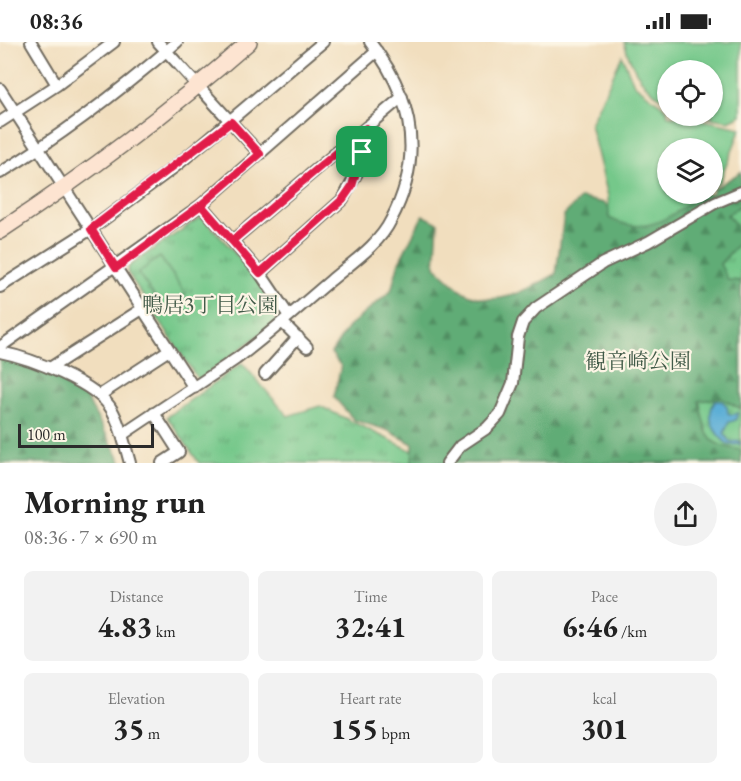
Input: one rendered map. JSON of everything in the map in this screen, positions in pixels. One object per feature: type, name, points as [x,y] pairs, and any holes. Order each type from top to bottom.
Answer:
[{"type":"street","points":[[31,42],[57,85]]},
{"type":"street","points":[[0,122],[57,85],[101,46],[114,42]]},
{"type":"street","points":[[158,42],[260,154]]},
{"type":"street","points":[[0,173],[38,151],[177,42]]},
{"type":"street","points":[[0,231],[64,189],[199,86],[249,42]]},
{"type":"street","points":[[0,287],[91,229],[231,122],[323,42]]},
{"type":"street","points":[[0,347],[116,268],[201,205],[260,154],[374,46],[390,67],[402,97],[411,144],[409,171],[391,222],[366,250],[286,319],[194,388],[122,435]]},
{"type":"street","points":[[0,89],[38,151],[194,388]]},
{"type":"street","points":[[232,241],[402,97]]},
{"type":"street","points":[[260,273],[343,199],[357,173],[366,128]]},
{"type":"street","points":[[447,463],[460,446],[487,428],[500,414],[513,383],[518,337],[523,322],[536,308],[603,263],[648,242],[715,203],[741,192]]},
{"type":"street","points":[[201,205],[260,273],[286,319],[308,347]]},
{"type":"street","points":[[50,368],[142,309]]},
{"type":"street","points":[[265,374],[298,337]]},
{"type":"street","points":[[100,395],[169,350]]},
{"type":"street","points":[[0,352],[27,357],[100,395],[112,410],[130,463]]},
{"type":"street","points":[[154,413],[180,452],[162,463]]},
{"type":"green space","points":[[624,42],[741,42],[741,115],[729,121],[723,120],[723,60],[657,60],[657,95],[639,77]]},
{"type":"green space","points":[[622,56],[634,84],[657,101],[657,126],[723,124],[741,128],[723,173],[723,138],[657,138],[657,204],[688,204],[658,222],[635,226],[609,218],[608,196],[590,124]]},
{"type":"green space","name":"観音崎公園","points":[[741,172],[741,205],[727,215],[741,230],[741,241],[720,264],[728,280],[741,281],[741,409],[721,398],[699,401],[709,436],[719,445],[741,450],[741,463],[412,463],[413,444],[387,430],[354,420],[334,397],[341,366],[331,353],[348,327],[391,291],[399,262],[423,215],[438,223],[435,267],[468,294],[480,298],[503,298],[524,291],[556,274],[564,215],[581,198],[604,203],[628,223],[647,226],[687,204],[723,204],[723,183]]},
{"type":"green space","name":"観音崎公園","points":[[741,185],[741,463],[199,463],[167,417],[242,363],[288,416],[320,406],[427,458],[719,204],[723,204],[723,201]]},
{"type":"green space","name":"鴨居3丁目公園","points":[[202,216],[286,311],[286,315],[200,379],[197,378],[127,272],[129,266]]},
{"type":"green space","points":[[160,257],[186,294],[164,310],[138,273]]},
{"type":"green space","points":[[0,354],[79,385],[122,463],[0,463]]},
{"type":"water","points":[[715,401],[722,401],[727,406],[728,413],[732,415],[738,413],[736,420],[729,422],[724,434],[730,442],[739,441],[741,444],[729,445],[719,436],[711,420]]},
{"type":"route","points":[[362,152],[352,186],[333,211],[260,273],[232,241],[201,205],[260,154],[231,122],[177,166],[91,229],[116,268],[201,205],[232,241],[366,128],[362,152]]}]
